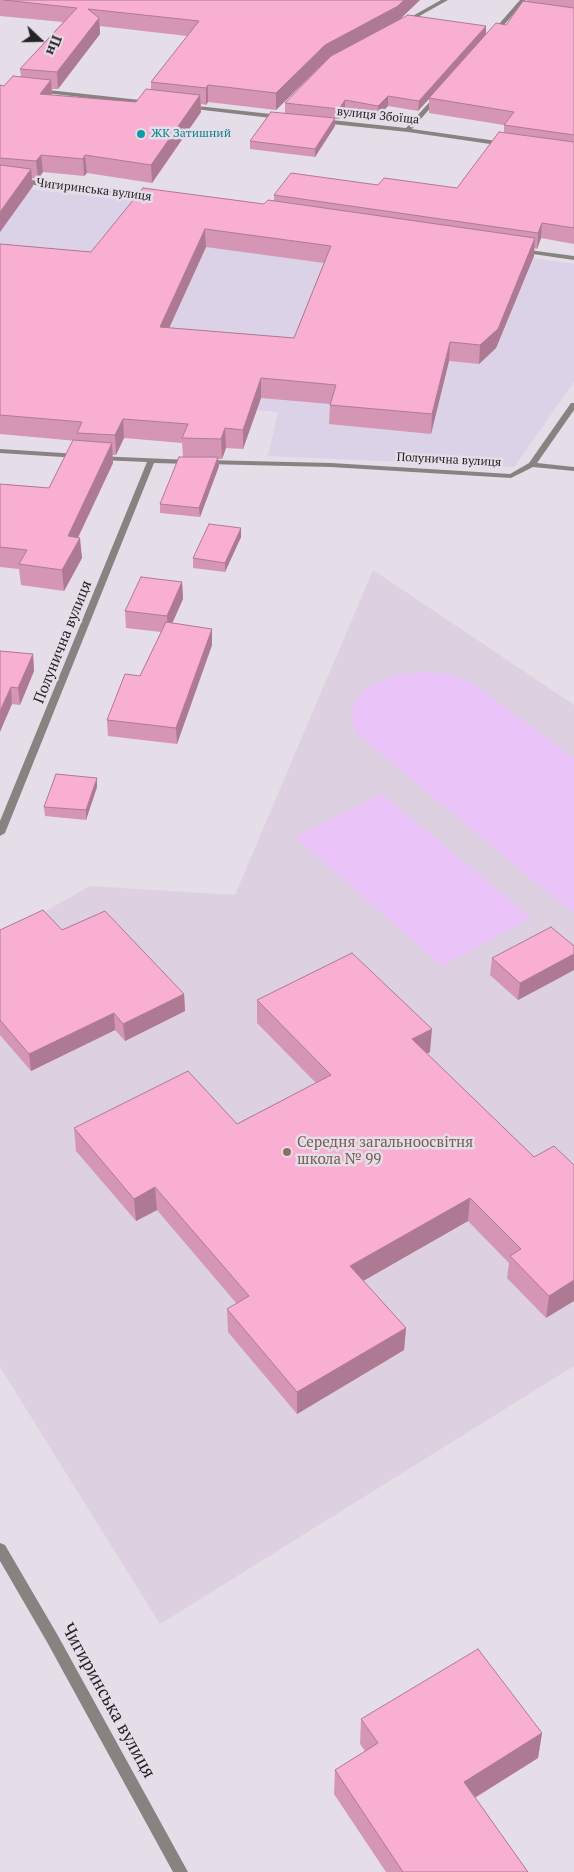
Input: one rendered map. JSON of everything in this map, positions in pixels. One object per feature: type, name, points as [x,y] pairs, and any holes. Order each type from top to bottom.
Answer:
[{"type":"street","points":[[395,28],[445,0]]},
{"type":"street","points":[[489,38],[523,0]]},
{"type":"street","points":[[514,10],[522,11]]},
{"type":"street","points":[[35,90],[159,104]]},
{"type":"street","points":[[408,130],[439,95]]},
{"type":"street","points":[[178,106],[285,117]]},
{"type":"street","points":[[276,116],[282,110]]},
{"type":"street","name":"вулиця Збоїща","points":[[314,120],[408,130],[515,146]]},
{"type":"street","name":"Чигиринська вулиця","points":[[0,179],[99,189],[159,198]]},
{"type":"street","points":[[515,250],[574,258]]},
{"type":"street","points":[[574,405],[532,465],[574,469]]},
{"type":"street","points":[[0,451],[85,457]]},
{"type":"street","name":"Полунична вулиця","points":[[95,457],[151,461],[331,465],[511,476],[532,465]]},
{"type":"street","name":"Полунична вулиця","points":[[0,834],[151,461]]},
{"type":"street","name":"Чигиринська вулиця","points":[[0,1549],[52,1638],[182,1872]]},
{"type":"shaded area","points":[[0,186],[152,203],[574,264],[574,382],[514,467],[268,456],[278,412],[0,388]]},
{"type":"shaded area","name":"Середня загальноосвітня школа № 99","points":[[373,570],[574,705],[574,1366],[160,1624],[0,1367],[0,937],[90,886],[235,895]]},
{"type":"shaded area","points":[[425,672],[449,674],[471,682],[574,758],[574,912],[565,907],[357,734],[351,719],[354,704],[364,690],[381,680],[402,674]]},
{"type":"shaded area","points":[[382,794],[532,918],[442,966],[295,837]]},
{"type":"building","points":[[4,0],[404,0],[398,6],[325,45],[276,93],[208,85],[206,88],[151,82],[199,21],[88,9],[99,18],[57,72],[20,69],[77,8]]},
{"type":"building","points":[[523,1],[574,8],[574,135],[504,125],[514,112],[429,98],[496,23],[506,25]]},
{"type":"building","points":[[408,15],[486,26],[419,101],[388,96],[378,106],[345,100],[339,109],[285,103],[331,56]]},
{"type":"building","points":[[13,76],[51,80],[40,94],[136,102],[146,89],[200,95],[151,165],[85,155],[83,159],[41,155],[36,161],[0,158],[0,85],[4,86]]},
{"type":"building","points":[[271,112],[335,118],[315,149],[250,141]]},
{"type":"building","points":[[499,132],[574,142],[574,228],[542,223],[538,233],[274,195],[291,173],[378,185],[384,178],[457,188]]},
{"type":"building","points":[[0,165],[31,169],[0,212]]},
{"type":"building","points":[[143,188],[264,204],[268,200],[535,238],[498,329],[480,345],[450,342],[432,414],[330,405],[336,385],[261,378],[243,430],[225,428],[221,439],[182,438],[188,424],[123,419],[115,435],[77,433],[82,422],[0,415],[0,244],[91,252]],"holes":[[[205,229],[331,246],[294,338],[160,327]]]},
{"type":"building","points":[[73,440],[112,443],[68,536],[80,538],[62,570],[19,564],[27,550],[0,547],[0,484],[49,488]]},
{"type":"building","points":[[179,457],[218,457],[199,508],[160,504]]},
{"type":"building","points":[[209,524],[241,528],[225,563],[193,558]]},
{"type":"building","points":[[141,577],[182,582],[167,616],[125,611]]},
{"type":"building","points":[[166,622],[212,629],[176,728],[107,720],[125,674],[140,676]]},
{"type":"building","points":[[0,651],[33,654],[18,688],[11,687],[0,711]]},
{"type":"building","points":[[56,774],[97,778],[86,810],[44,807]]},
{"type":"building","points":[[43,910],[62,930],[105,911],[184,994],[123,1024],[114,1013],[29,1054],[0,1020],[0,930]]},
{"type":"building","points":[[551,927],[574,946],[574,954],[520,983],[492,958]]},
{"type":"building","points":[[352,953],[432,1029],[412,1039],[534,1157],[554,1146],[574,1165],[574,1280],[549,1296],[510,1256],[521,1249],[470,1198],[350,1266],[406,1328],[297,1392],[227,1309],[249,1296],[155,1187],[134,1199],[74,1128],[188,1071],[237,1124],[331,1075],[257,1000]]},
{"type":"building","points":[[478,1649],[542,1733],[464,1782],[528,1872],[403,1872],[335,1770],[378,1743],[361,1719]]},
{"type":"place","name":"ЖК Затишний","points":[[141,134]]},
{"type":"place","name":"Середня загальноосвітня школа № 99","points":[[287,1152]]}]
